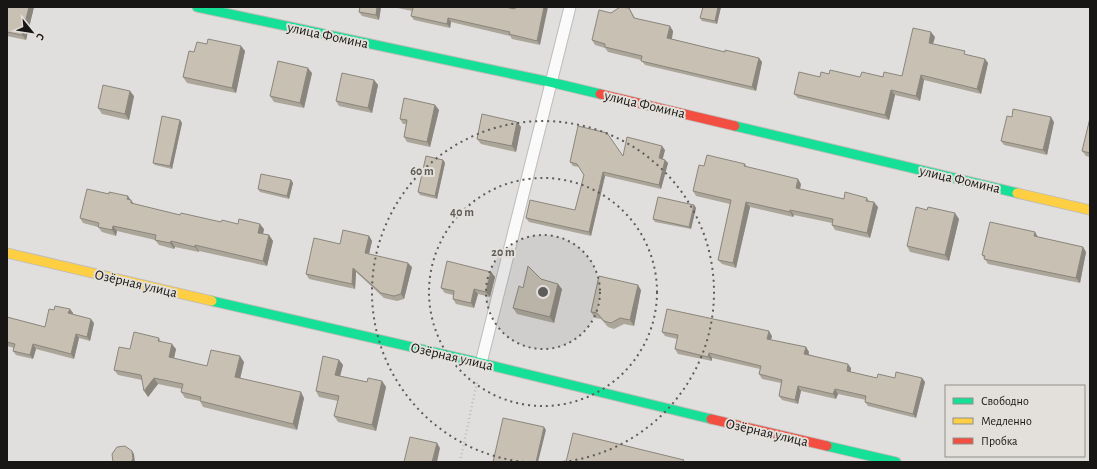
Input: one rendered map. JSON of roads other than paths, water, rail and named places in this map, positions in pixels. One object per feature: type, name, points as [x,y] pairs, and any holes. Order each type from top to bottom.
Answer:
[{"type":"street","name":"улица Фомина","points":[[197,7],[550,82],[1090,210]]},
{"type":"street","name":"Озёрная улица","points":[[7,253],[481,363],[896,462]]},
{"type":"lane","points":[[481,363],[550,82],[570,7]]}]
